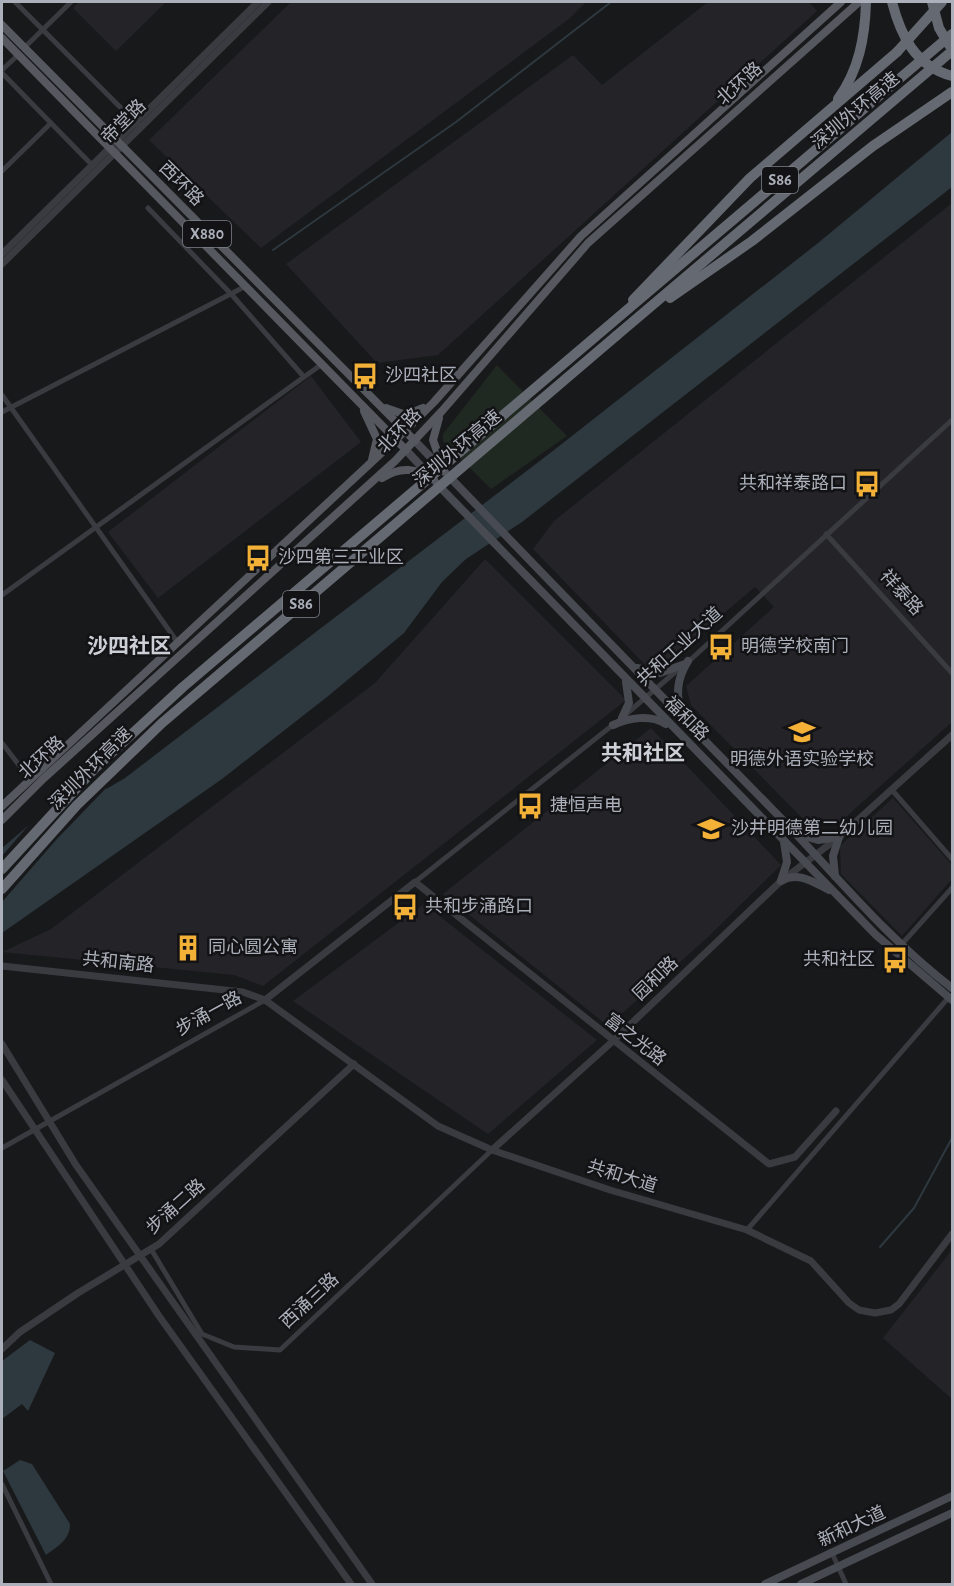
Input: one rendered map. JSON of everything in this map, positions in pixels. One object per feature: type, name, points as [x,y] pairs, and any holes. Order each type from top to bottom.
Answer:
[{"type":"highway","points":[[817,121],[834,104],[853,72],[863,37],[866,2]]},
{"type":"highway","points":[[892,2],[900,30],[914,52],[933,68],[952,76]]},
{"type":"highway","points":[[932,2],[939,28],[952,50]]},
{"type":"highway","points":[[608,326],[750,178],[881,67],[942,2]]},
{"type":"highway","name":"深圳外环高速","points":[[2,869],[68,796],[153,713],[952,34]]},
{"type":"highway","name":"深圳外环高速","points":[[2,889],[77,805],[162,723],[952,50]]},
{"type":"highway","points":[[616,336],[752,241],[838,172],[952,92]]},
{"type":"highway","points":[[936,103],[952,97]]},
{"type":"main road","name":"北环路","points":[[2,806],[29,778],[396,440],[434,402],[581,236],[841,2]]},
{"type":"main road","name":"北环路","points":[[2,820],[43,778],[406,450],[588,243],[859,2]]},
{"type":"main road","name":"西环路","points":[[2,25],[21,52]]},
{"type":"main road","name":"西环路","points":[[2,38],[21,52],[414,441]]},
{"type":"main road","name":"西环路","points":[[115,147],[406,450]]},
{"type":"main road","points":[[357,400],[377,439],[376,449],[368,467]]},
{"type":"main road","points":[[373,400],[396,414],[406,416],[434,402]]},
{"type":"main road","points":[[442,411],[433,440],[444,472]]},
{"type":"main road","name":"福和路","points":[[414,441],[792,829],[838,882],[901,945],[952,988]]},
{"type":"main road","name":"福和路","points":[[406,450],[509,560],[834,892],[893,951],[951,998]]},
{"type":"main road","points":[[366,487],[390,473],[405,469],[421,471],[434,480]]},
{"type":"main road","points":[[630,664],[641,670],[660,673],[672,670],[688,661]]},
{"type":"main road","points":[[687,722],[681,710],[678,691],[682,672],[688,661]]},
{"type":"main road","points":[[620,674],[628,687],[629,697],[622,718]]},
{"type":"main road","points":[[613,725],[626,720],[647,718],[661,721],[677,731]]},
{"type":"main road","points":[[792,829],[811,839],[825,841],[839,837]]},
{"type":"main road","points":[[838,882],[832,863],[839,837]]},
{"type":"main road","points":[[780,881],[787,862],[783,838]]},
{"type":"main road","points":[[780,881],[790,877],[801,877],[834,892]]},
{"type":"main road","name":"新和大道","points":[[765,1584],[952,1496]]},
{"type":"main road","name":"新和大道","points":[[801,1584],[952,1513]]},
{"type":"street","points":[[15,2],[137,125]]},
{"type":"street","points":[[71,2],[2,72],[92,165]]},
{"type":"street","name":"帝堂路","points":[[2,264],[258,2]]},
{"type":"street","name":"帝堂路","points":[[137,125],[268,2]]},
{"type":"street","points":[[2,171],[51,123]]},
{"type":"street","name":"帝堂路","points":[[2,254],[92,165],[115,147]]},
{"type":"street","points":[[148,208],[232,295],[304,377]]},
{"type":"street","points":[[2,412],[246,286]]},
{"type":"street","points":[[2,595],[322,364]]},
{"type":"street","points":[[2,395],[178,643]]},
{"type":"street","name":"共和工业大道","points":[[415,882],[645,699],[952,420]]},
{"type":"street","name":"祥泰路","points":[[826,534],[952,673]]},
{"type":"street","name":"园和路","points":[[492,1150],[613,1041],[780,881],[839,837],[952,735]]},
{"type":"street","points":[[2,743],[29,778]]},
{"type":"street","points":[[892,790],[952,860]]},
{"type":"street","name":"步涌一路","points":[[2,1148],[265,1000],[415,882]]},
{"type":"street","name":"富之光路","points":[[415,882],[769,1164],[795,1157],[836,1111]]},
{"type":"street","points":[[901,945],[952,888]]},
{"type":"street","name":"共和南路","points":[[2,966],[243,992],[265,1000]]},
{"type":"street","points":[[747,1230],[951,998]]},
{"type":"street","name":"共和大道","points":[[265,1000],[438,1126],[492,1150],[610,1190],[747,1230],[811,1262],[859,1310],[875,1313],[891,1310],[899,1304],[952,1234]]},
{"type":"street","points":[[2,1044],[76,1165],[372,1584]]},
{"type":"street","name":"步涌二路","points":[[2,1349],[20,1332],[78,1293],[151,1249],[354,1064]]},
{"type":"street","points":[[2,1080],[125,1265],[351,1584]]},
{"type":"street","name":"西涌三路","points":[[151,1249],[202,1334],[234,1347],[280,1350],[492,1150]]},
{"type":"street","points":[[2,1484],[51,1584]]},
{"type":"street","points":[[831,1553],[846,1584]]},
{"type":"shaded area","points":[[79,2],[166,2],[116,51],[73,8]]},
{"type":"shaded area","points":[[291,2],[586,2],[570,18],[261,248],[149,140]]},
{"type":"shaded area","points":[[708,2],[809,2],[817,11],[438,355],[377,363],[286,264],[573,55],[602,85]]},
{"type":"shaded area","points":[[952,132],[952,187],[522,522],[466,559],[442,582],[404,633],[327,697],[222,779],[2,933],[2,848],[56,802],[108,788],[125,778],[554,450],[818,243]]},
{"type":"shaded area","points":[[952,203],[952,722],[838,824],[804,820],[691,705],[686,686],[774,607],[755,587],[653,673],[533,549],[554,521]]},
{"type":"shaded area","points":[[497,365],[567,436],[491,489],[443,441],[443,434]]},
{"type":"shaded area","points":[[311,376],[361,442],[158,598],[108,532]]},
{"type":"shaded area","points":[[485,559],[626,700],[263,986],[234,975],[2,952],[51,929],[375,683]]},
{"type":"shaded area","points":[[651,728],[781,865],[707,938],[608,1026],[443,894]]},
{"type":"shaded area","points":[[893,798],[952,865],[952,879],[902,936],[841,874],[840,846]]},
{"type":"shaded area","points":[[424,904],[597,1040],[488,1134],[293,1001]]},
{"type":"shaded area","points":[[952,1250],[952,1399],[883,1338]]},
{"type":"shaded area","points":[[30,1340],[55,1353],[28,1411],[22,1404],[2,1419],[2,1361]]},
{"type":"shaded area","points":[[20,1460],[32,1464],[70,1524],[66,1538],[46,1555],[3,1471]]},
{"type":"pier","points":[[111,783],[56,840],[2,902],[2,856],[34,819],[55,799]]},
{"type":"waterway","points":[[273,250],[456,122],[611,2]]},
{"type":"waterway","points":[[880,1247],[914,1208],[952,1138]]},
{"type":"place","name":"沙四社区","points":[[365,376]]},
{"type":"place","name":"共和祥泰路口","points":[[867,484]]},
{"type":"place","name":"沙四第三工业区","points":[[258,558]]},
{"type":"place","name":"明德学校南门","points":[[721,647]]},
{"type":"place","name":"明德外语实验学校","points":[[802,732]]},
{"type":"place","name":"捷恒声电","points":[[530,806]]},
{"type":"place","name":"沙井明德第二幼儿园","points":[[711,829]]},
{"type":"place","name":"共和步涌路口","points":[[405,907]]},
{"type":"place","name":"同心圆公寓","points":[[188,948]]},
{"type":"place","name":"共和社区","points":[[895,960]]},
{"type":"district","name":"沙四社区","points":[[129,646]]},
{"type":"district","name":"共和社区","points":[[643,753]]}]
